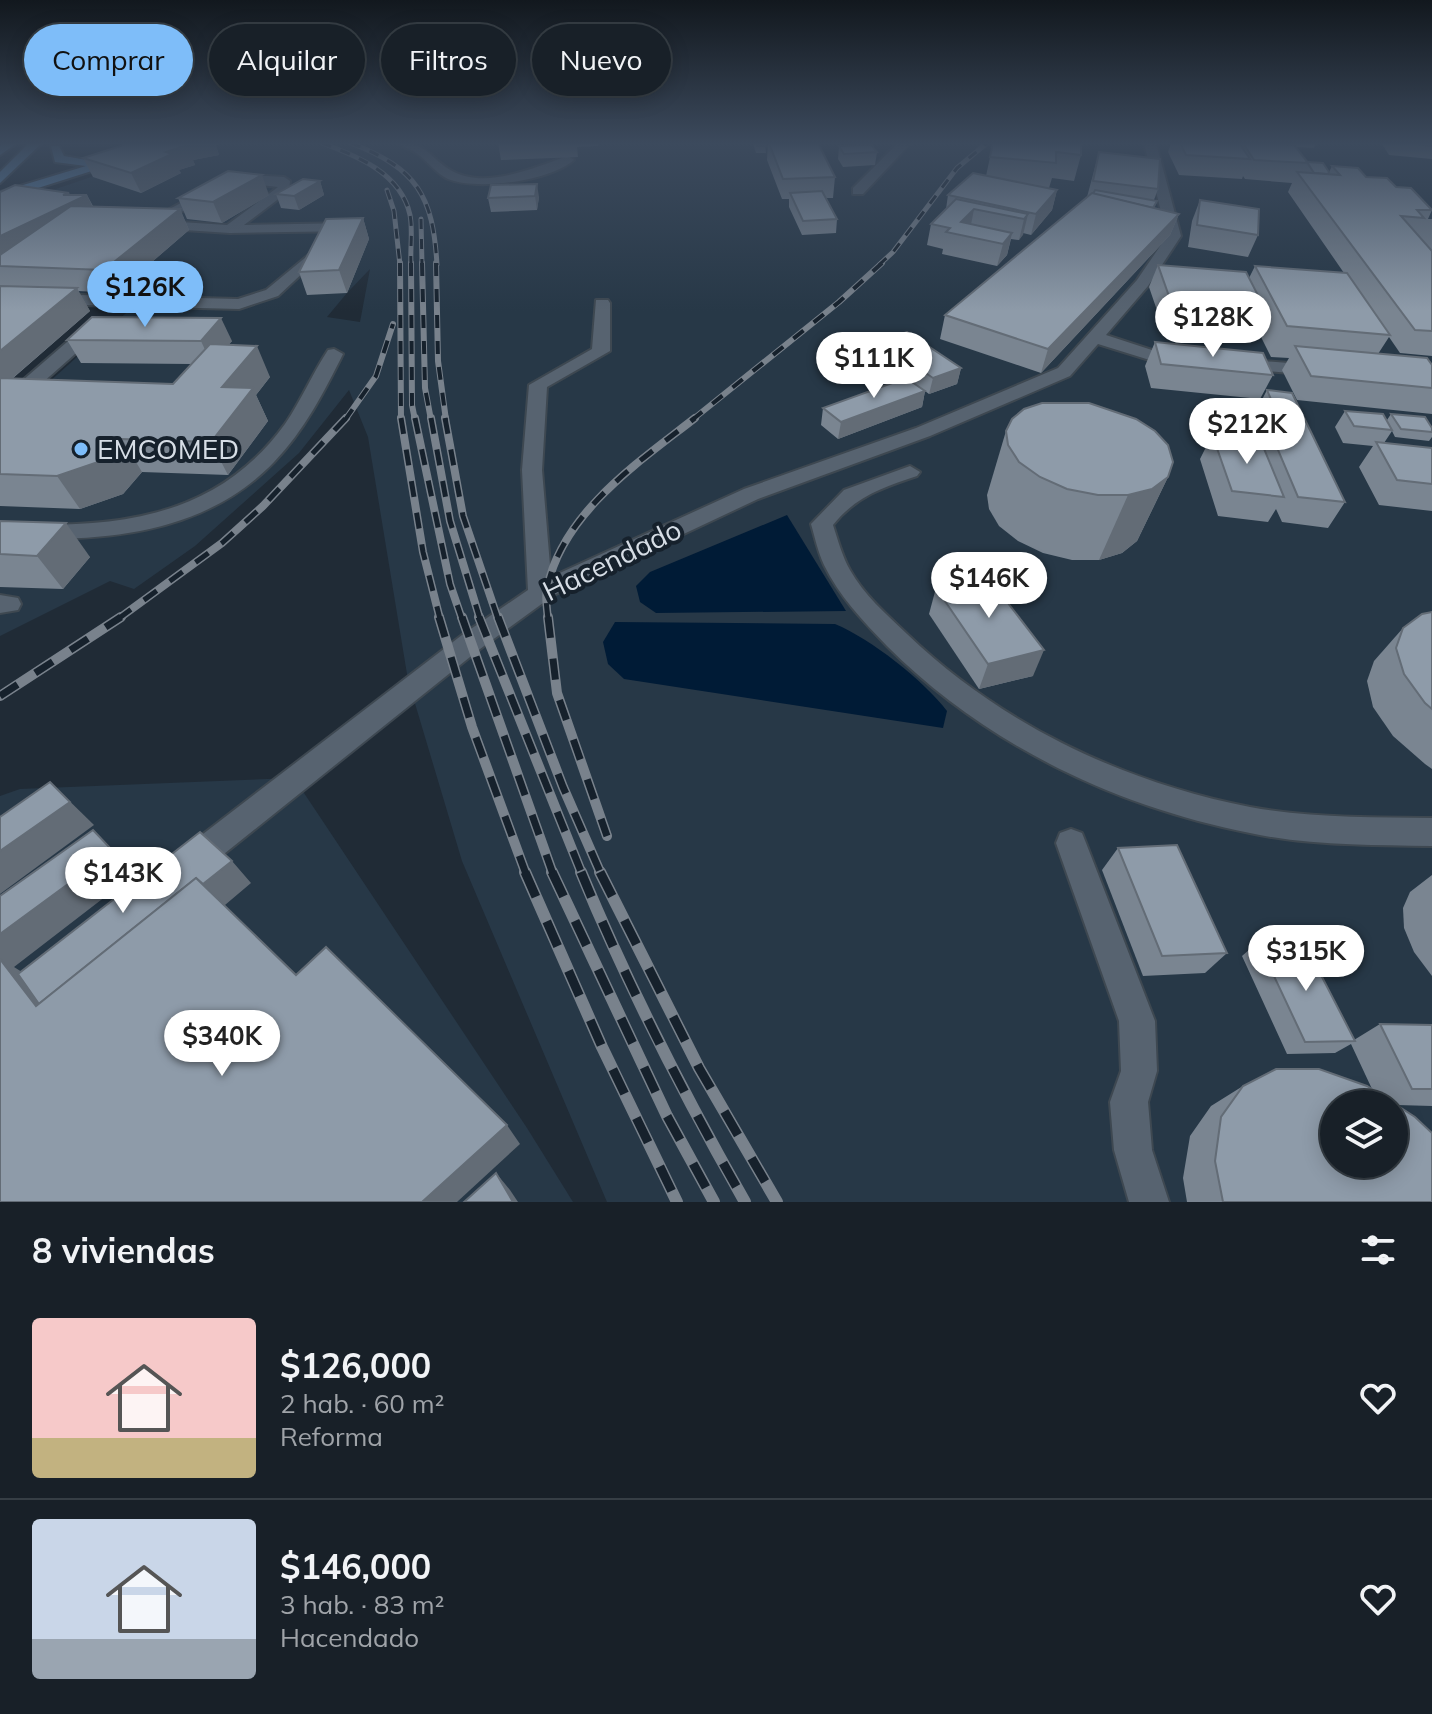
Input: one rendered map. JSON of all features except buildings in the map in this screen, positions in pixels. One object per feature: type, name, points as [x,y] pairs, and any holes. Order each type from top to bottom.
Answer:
[{"type":"street","points":[[191,199],[144,222],[230,229],[355,227]]},
{"type":"street","points":[[230,229],[269,199]]},
{"type":"street","name":"Hacendado","points":[[161,885],[540,593],[751,494],[923,432],[1064,372],[1143,283],[1174,236],[1164,199]]},
{"type":"street","points":[[0,298],[214,305],[259,299],[272,293],[317,252]]},
{"type":"street","points":[[0,410],[124,302]]},
{"type":"street","points":[[540,593],[532,470],[538,385],[601,351],[602,303]]},
{"type":"street","points":[[1095,337],[1156,357],[1326,372]]},
{"type":"street","points":[[0,531],[90,532],[128,527],[169,516],[231,491],[298,424],[334,354]]},
{"type":"street","points":[[910,472],[854,490],[837,504],[822,524],[838,570],[860,601],[909,655],[982,710],[1103,776],[1148,793],[1208,809],[1311,829],[1432,832]]},
{"type":"street","points":[[1071,843],[1137,1021],[1139,1071],[1129,1102],[1133,1150],[1149,1202]]},
{"type":"shaded area","points":[[44,199],[1432,199],[1432,1202],[607,1202],[462,861],[408,680],[368,437],[349,390],[299,453],[195,546],[134,589],[110,581],[0,636],[0,426],[144,297],[0,290]],"holes":[[[370,269],[360,322],[327,317],[347,293]]]},
{"type":"shaded area","points":[[294,778],[573,1202],[0,1202],[0,796],[20,789]]},
{"type":"water","points":[[787,515],[846,611],[656,613],[640,602],[636,586],[650,572]]},
{"type":"water","points":[[615,622],[835,624],[880,650],[924,686],[947,711],[943,728],[624,679],[608,664],[603,642]]},
{"type":"railway","points":[[390,199],[400,265]]},
{"type":"railway","points":[[404,199],[410,215],[411,263]]},
{"type":"railway","points":[[423,199],[431,220],[437,265]]},
{"type":"railway","points":[[879,265],[893,252],[933,199]]},
{"type":"railway","points":[[421,219],[422,265]]},
{"type":"railway","points":[[400,263],[401,420]]},
{"type":"railway","points":[[411,263],[412,405],[415,420]]},
{"type":"railway","points":[[422,263],[425,388],[431,420]]},
{"type":"railway","points":[[436,263],[438,361],[446,420]]},
{"type":"railway","points":[[692,420],[839,302],[882,263]]},
{"type":"railway","points":[[345,420],[376,376],[393,324]]},
{"type":"railway","points":[[119,619],[222,543],[263,506],[346,418]]},
{"type":"railway","points":[[401,418],[423,552],[440,619]]},
{"type":"railway","points":[[415,418],[450,584],[462,619]]},
{"type":"railway","points":[[431,418],[450,521],[480,619]]},
{"type":"railway","points":[[445,418],[463,516],[498,619]]},
{"type":"railway","points":[[548,619],[547,588],[556,561],[586,512],[650,452],[695,418]]},
{"type":"railway","points":[[439,617],[472,727],[526,874]]},
{"type":"railway","points":[[462,617],[553,874]]},
{"type":"railway","points":[[479,617],[582,874]]},
{"type":"railway","points":[[498,617],[563,787],[601,874]]},
{"type":"railway","points":[[548,617],[557,693],[607,836]]},
{"type":"railway","points":[[0,696],[119,619]]},
{"type":"railway","points":[[525,872],[602,1047],[677,1202]]},
{"type":"railway","points":[[552,872],[667,1116],[714,1202]]},
{"type":"railway","points":[[581,872],[658,1040],[745,1202]]},
{"type":"railway","points":[[601,874],[699,1068],[777,1202]]},
{"type":"place","name":"EMCOMED","points":[[81,449]]}]
